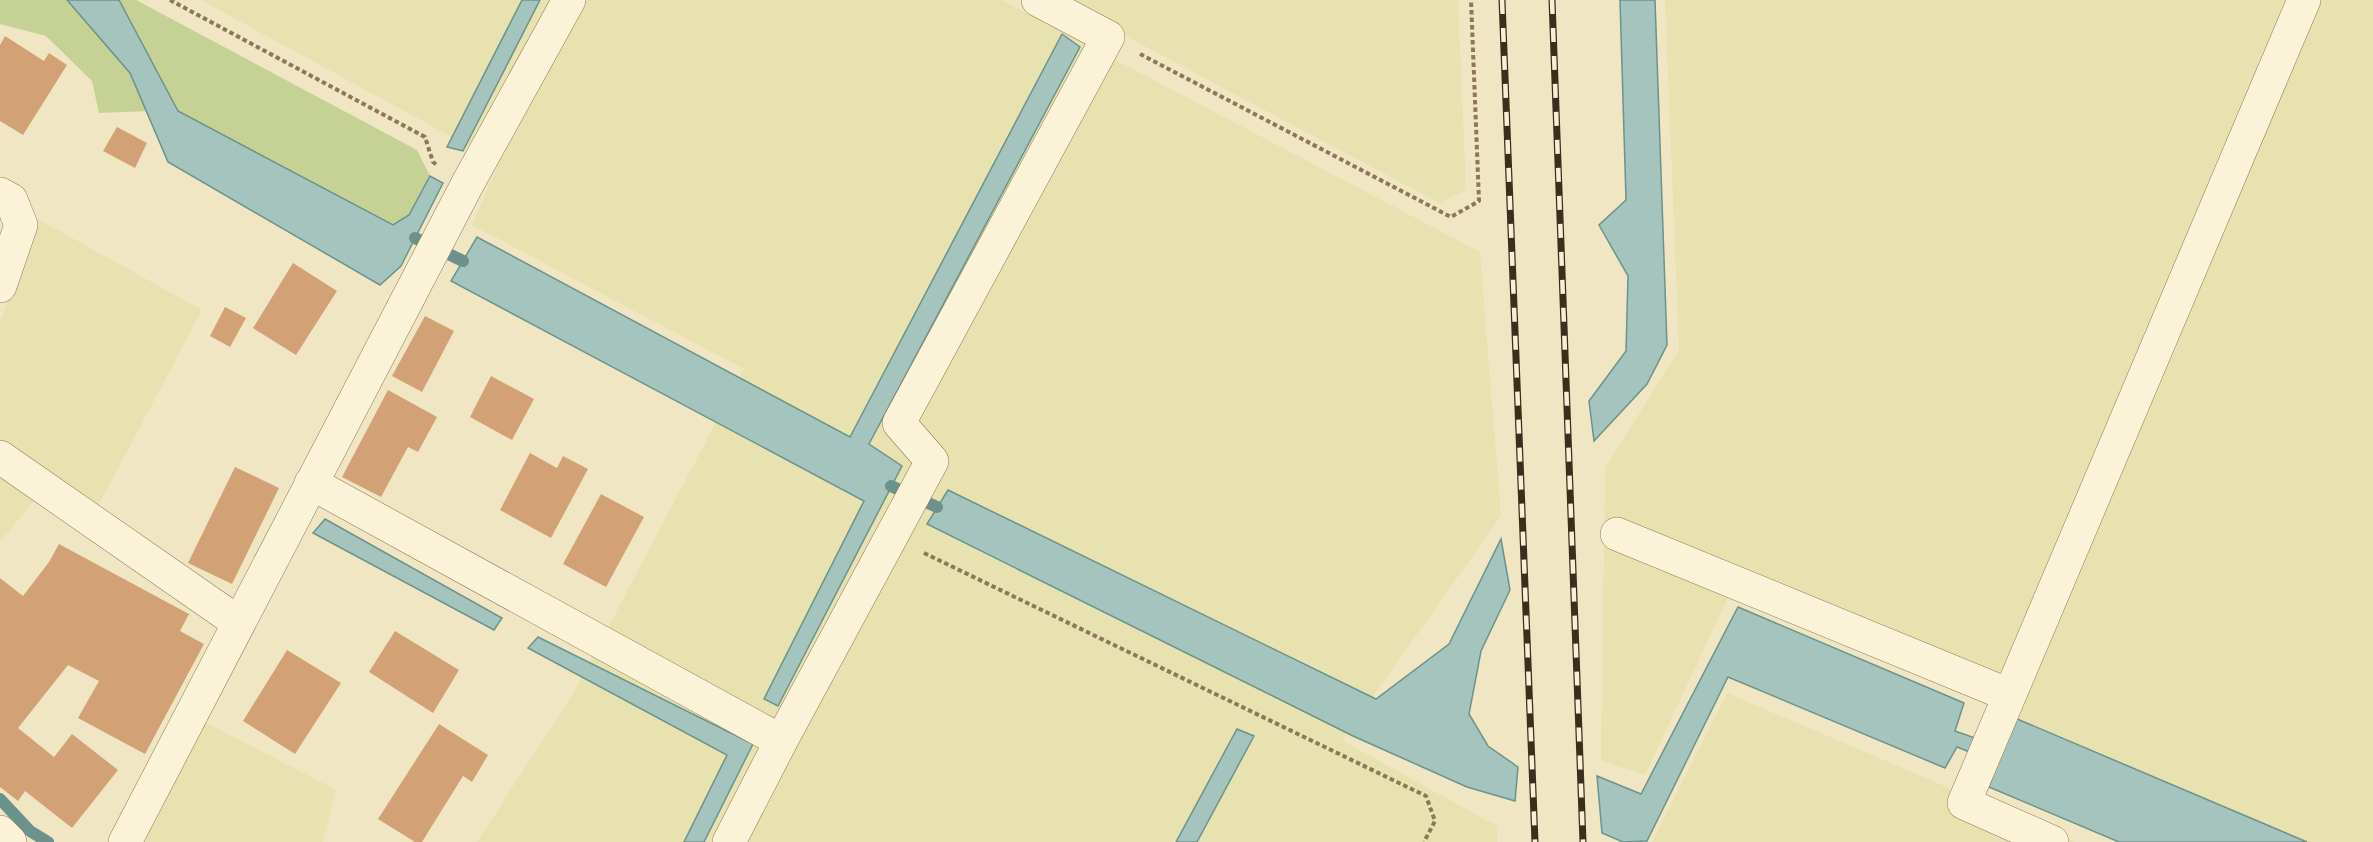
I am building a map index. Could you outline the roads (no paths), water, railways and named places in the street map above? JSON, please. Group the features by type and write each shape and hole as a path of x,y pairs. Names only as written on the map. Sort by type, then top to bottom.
{"street":[{"path":"125,842 468,183 569,0"},
{"path":"729,842 932,460 899,423 1108,37 1038,0"},
{"path":"2052,842 1964,803 2304,0"},
{"path":"0,194 11,200 21,225 0,286"},
{"path":"0,457 239,623"},
{"path":"311,483 781,741"},
{"path":"1617,534 2009,696"},
{"path":"0,832 10,842"}],"water":[{"path":"67,0 119,0 178,111 393,225 409,215 430,176 443,183 401,266 380,285 168,162 130,73"},
{"path":"522,0 540,0 463,151 447,147"},
{"path":"1620,0 1655,0 1667,345 1647,384 1594,441 1589,401 1626,351 1628,276 1599,225 1626,200"},
{"path":"1062,34 1080,47 869,444 902,466 778,706 764,699 864,501 451,281 477,237 850,437"},
{"path":"948,490 1376,699 1449,644 1501,539 1510,590 1481,651 1469,714 1488,746 1518,767 1515,801 1467,787 1353,736 927,524"},
{"path":"325,519 502,618 494,630 313,533"},
{"path":"1738,607 1964,703 1955,731 2003,748 2015,718 2307,842 2119,842 1989,787 1997,763 1957,747 1945,768 1728,677 1647,841 1623,842 1602,833 1597,776 1641,794"},
{"path":"538,637 753,744 704,842 684,842 727,755 528,648"},
{"path":"1237,729 1254,736 1197,842 1176,842"}],"waterway":[{"path":"415,238 463,261"},
{"path":"891,486 937,507"},
{"path":"0,799 30,831 48,842"}],"railway":[{"path":"1502,0 1535,842"},
{"path":"1552,0 1583,842"}]}
